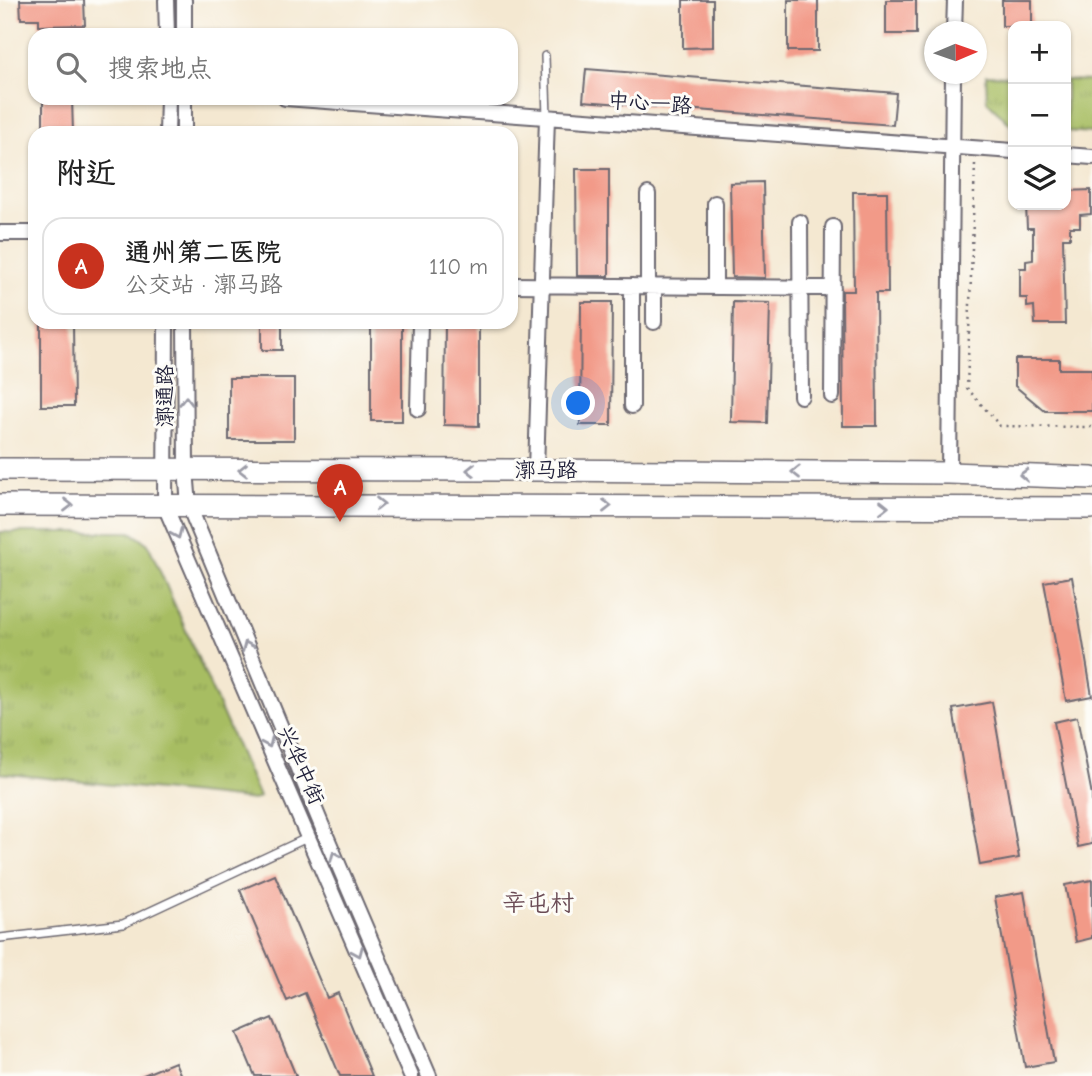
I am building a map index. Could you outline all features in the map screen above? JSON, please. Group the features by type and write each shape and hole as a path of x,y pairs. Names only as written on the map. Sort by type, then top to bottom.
{"main road":[{"name":"漷马路","path":"0,469 949,473 1092,478"},
{"name":"漷马路","path":"0,505 1092,508"}],"street":[{"path":"166,0 167,28"},
{"path":"184,0 184,28"},
{"path":"954,21 955,0"},
{"path":"949,473 953,84"},
{"path":"167,126 168,105"},
{"path":"184,105 184,126"},
{"name":"中心一路","path":"382,105 1008,151"},
{"path":"536,470 547,117"},
{"path":"1071,155 1092,157"},
{"path":"648,194 654,322"},
{"path":"715,203 715,287"},
{"path":"800,222 801,396"},
{"path":"832,396 833,227"},
{"path":"0,233 28,233"},
{"path":"518,285 833,288"},
{"path":"632,286 632,406"},
{"name":"漷通路","path":"164,468 166,329"},
{"name":"漷通路","path":"185,329 186,470"},
{"path":"418,409 420,329"},
{"name":"兴华中街","path":"164,468 165,506 411,1076"},
{"name":"兴华中街","path":"186,470 189,506 429,1076"}],"lane":[{"path":"545,56 547,117"},
{"path":"0,937 123,924 309,837"}],"path":[{"path":"987,165 974,164 967,388 1000,426 1092,427"}],"green space":[{"path":"987,75 1008,76 1008,122 987,101"},
{"path":"1071,80 1092,81 1092,133 1071,131"},
{"path":"0,532 131,532 148,544 259,797 254,800 0,773"}],"building":[{"path":"20,0 84,0 85,25 39,26 39,19 21,19"},
{"path":"683,0 713,0 713,47 683,48"},
{"path":"788,0 818,0 818,51 788,51"},
{"path":"886,0 916,0 916,34 886,34"},
{"path":"1002,0 1032,0 1032,21 1008,21 1008,26 1002,26"},
{"path":"586,69 896,93 893,125 583,101"},
{"path":"43,105 72,105 73,126 43,126"},
{"path":"576,169 609,169 609,276 577,276"},
{"path":"763,182 765,278 732,277 730,183"},
{"path":"1091,190 1091,214 1080,215 1080,227 1070,227 1070,238 1063,238 1065,324 1035,324 1034,306 1027,307 1027,298 1020,298 1020,268 1026,268 1026,261 1033,260 1033,228 1027,228 1026,210 1071,210 1071,191"},
{"path":"853,192 887,192 888,293 876,293 877,426 843,426 842,291 854,291"},
{"path":"581,302 612,302 611,425 580,425"},
{"path":"733,302 770,303 767,423 731,422"},
{"path":"41,329 73,329 74,406 41,406"},
{"path":"262,329 282,329 282,350 262,350"},
{"path":"371,329 402,329 402,421 371,421"},
{"path":"445,329 479,329 479,426 444,425"},
{"path":"1015,359 1059,359 1059,369 1092,369 1092,411 1045,411 1015,386"},
{"path":"229,378 294,378 294,440 229,440"},
{"path":"1072,577 1092,696 1066,701 1044,582"},
{"path":"992,702 1019,858 980,865 953,709"},
{"path":"1077,717 1092,795 1092,844 1078,847 1054,722"},
{"path":"275,875 327,998 338,993 372,1076 340,1076 305,993 287,1001 240,890"},
{"path":"1092,880 1092,938 1076,942 1065,885"},
{"path":"1024,892 1054,1062 1025,1067 995,897"},
{"path":"272,1018 296,1076 255,1076 237,1033"},
{"path":"175,1062 181,1076 141,1076"}],"place":[{"name":"通州第二医院","path":"340,522"}],"district":[{"name":"辛屯村","path":"538,903"}]}
